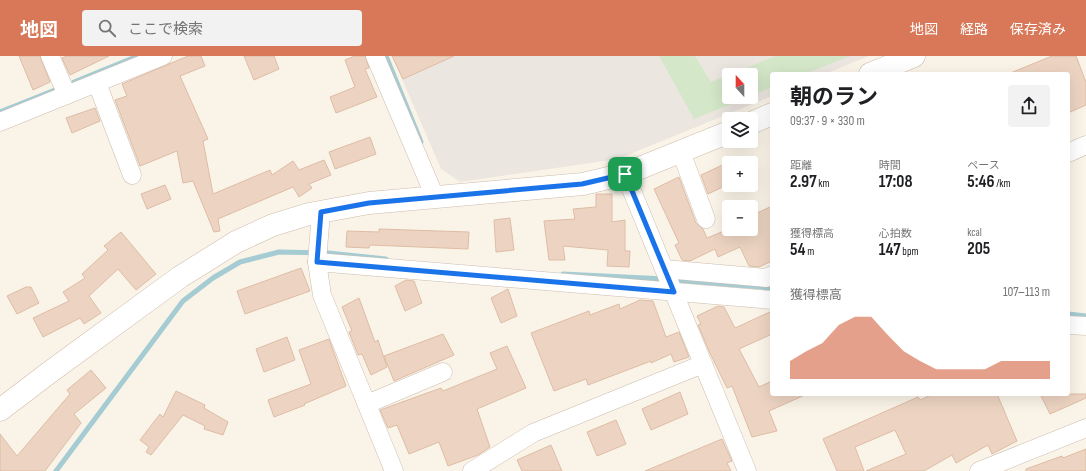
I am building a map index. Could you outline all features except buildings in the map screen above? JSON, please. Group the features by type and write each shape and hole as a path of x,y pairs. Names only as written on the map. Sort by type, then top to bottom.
{"street":[{"path":"50,56 67,95"},
{"path":"0,122 163,56"},
{"path":"375,56 435,197"},
{"path":"875,72 914,56"},
{"path":"97,83 132,175"},
{"path":"758,120 770,115"},
{"path":"0,410 50,372 210,258 236,242 273,226 321,212 369,203 582,184 625,174 722,135"},
{"path":"1070,152 1086,145"},
{"path":"681,152 706,219"},
{"path":"625,174 747,471"},
{"path":"321,212 317,257 322,295 394,471"},
{"path":"317,257 669,281 770,277"},
{"path":"669,281 770,300"},
{"path":"1070,325 1086,326"},
{"path":"472,471 533,433 703,364"},
{"path":"367,404 443,372"},
{"path":"979,471 1086,428"}],"shaded area":[{"path":"392,56 869,56 830,72 770,72 770,97 758,102 758,68 722,68 722,104 752,104 733,112 722,112 722,116 618,159 460,182 441,169"}],"green space":[{"path":"659,56 695,56 711,82 722,78 722,104 731,104 694,119"},
{"path":"776,56 850,56 810,72 770,72 770,88 758,93 758,68 746,68"}],"waterway":[{"path":"74,82 138,56"},
{"path":"386,56 421,142"},
{"path":"0,112 55,90"},
{"path":"56,471 183,301 213,278 240,262 279,252 328,253 386,259"},
{"path":"563,274 665,279"},
{"path":"673,280 770,288"},
{"path":"1070,314 1086,316"}],"route":[{"path":"625,174 674,292 317,262 321,212 369,203 582,184 625,174"}]}
